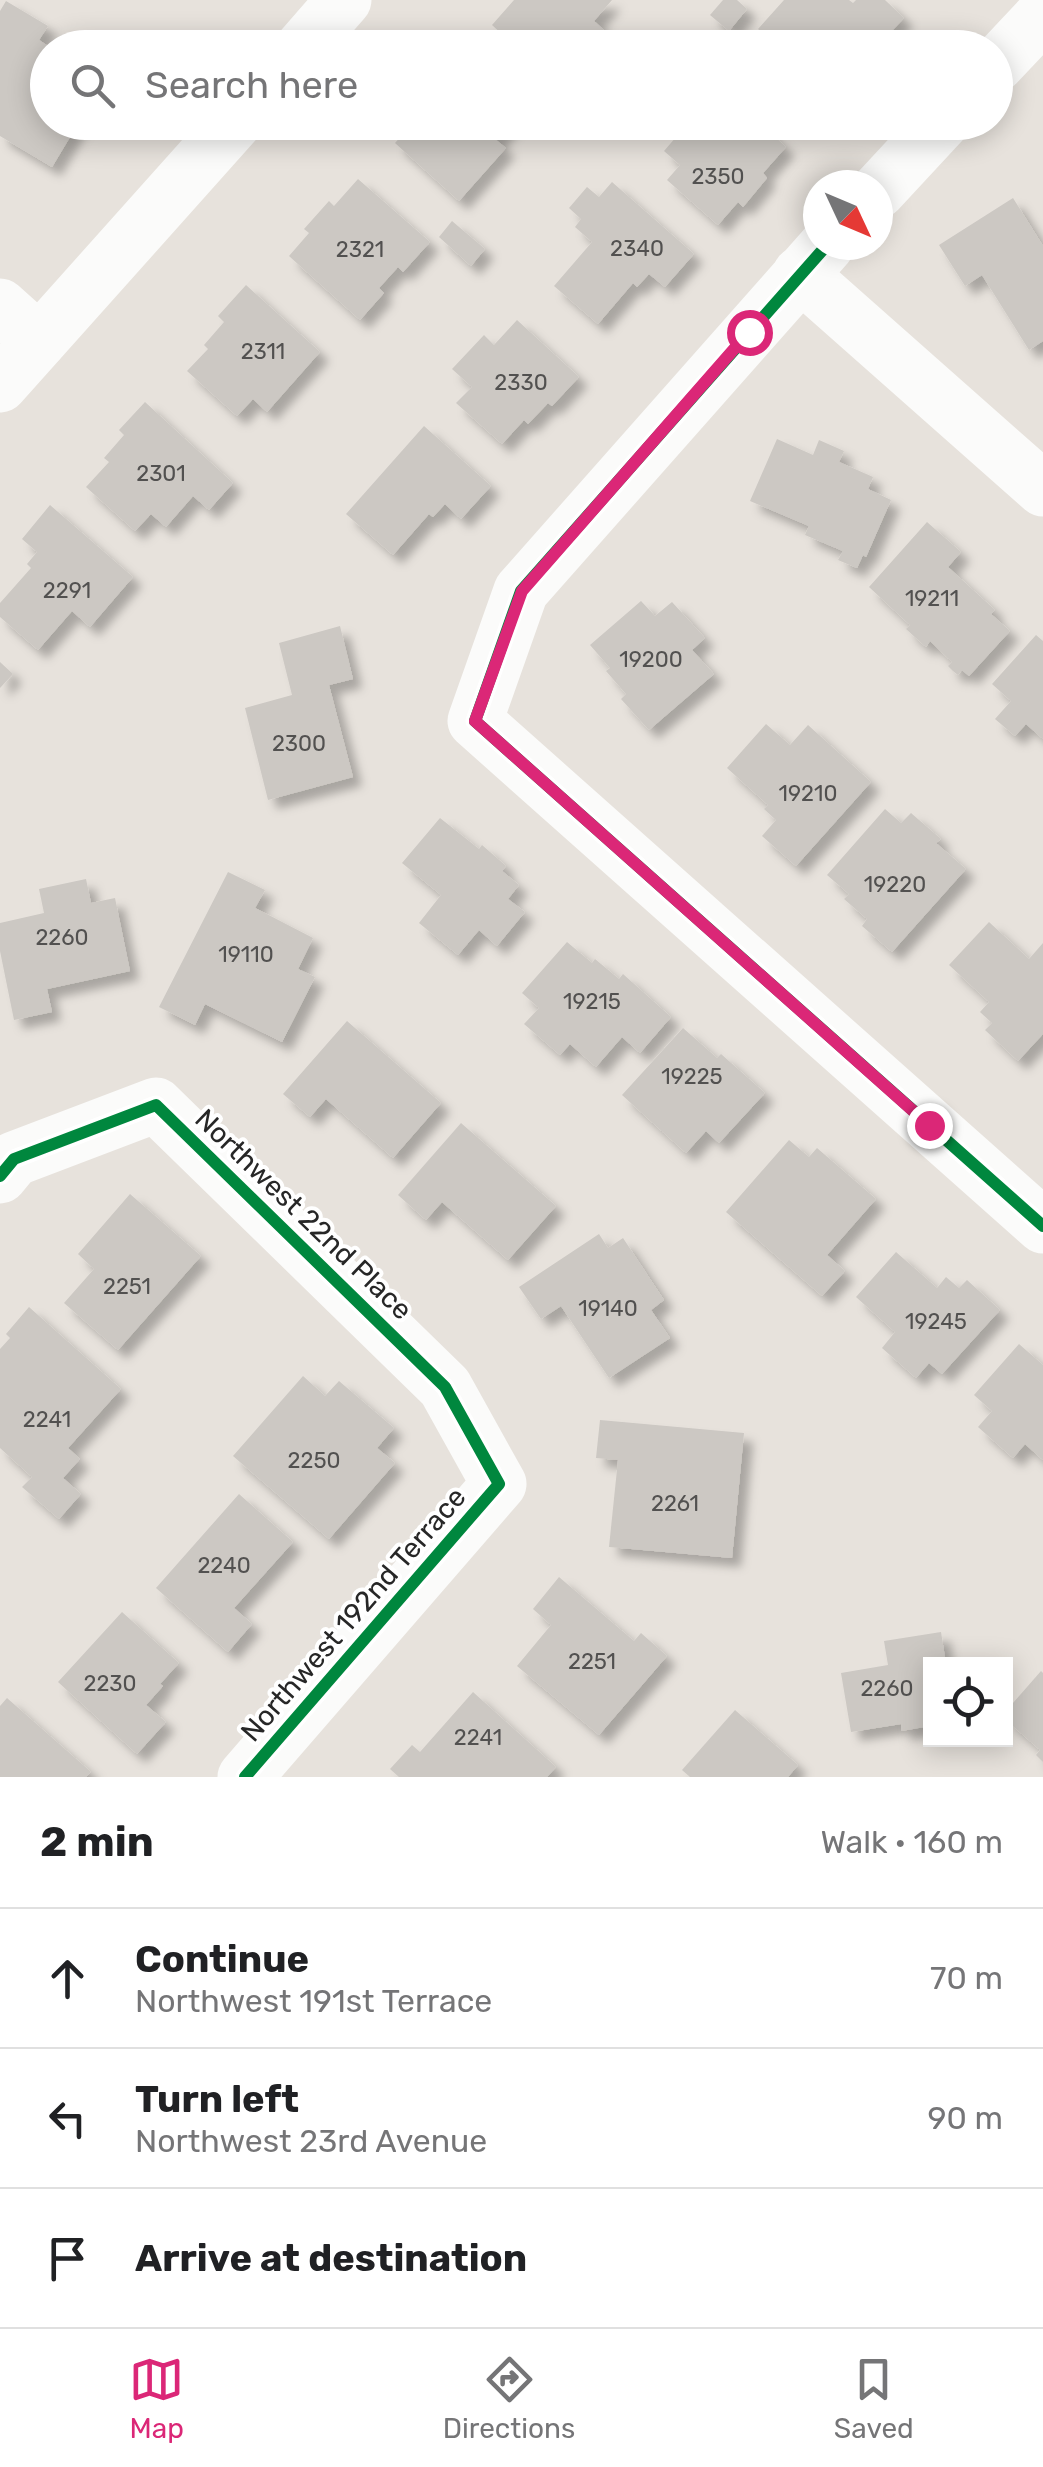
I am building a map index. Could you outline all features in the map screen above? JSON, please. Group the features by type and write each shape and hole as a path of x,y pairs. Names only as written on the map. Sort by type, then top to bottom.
{"street":[{"path":"318,30 344,0"},
{"path":"1013,48 1043,15"},
{"path":"0,385 20,324 215,140"},
{"path":"893,174 925,140"},
{"path":"813,260 522,591 475,721 1043,1226"},
{"path":"815,260 1043,489"},
{"name":"Northwest 22nd Place","path":"7,1167 156,1105 445,1386 499,1484"},
{"name":"Northwest 192nd Terrace","path":"245,1777 499,1484"}],"building":[{"path":"514,0 612,0 594,21 604,30 497,30 492,25"},
{"path":"723,0 737,0 747,9 730,30 710,15"},
{"path":"784,0 885,0 904,18 893,30 758,29"},
{"path":"6,1 48,26 45,30 30,30 30,140 68,140 52,167 0,136 0,11"},
{"path":"496,140 506,148 459,201 395,143"},
{"path":"673,140 778,140 786,147 763,173 767,178 743,207 738,202 718,225 667,180 680,165 664,151"},
{"path":"358,179 430,242 403,272 398,267 379,288 384,293 360,320 289,256 309,233 304,229 329,201 334,206"},
{"path":"612,182 694,254 665,287 649,274 637,287 633,283 598,324 554,286 592,242 575,227 581,219 569,208 587,187 599,197"},
{"path":"1013,198 1043,246 1043,341 1029,350 982,275 965,286 939,245"},
{"path":"452,221 485,249 471,266 439,237"},
{"path":"246,285 320,352 267,412 253,399 237,416 187,371 208,349 204,345 224,322 218,316"},
{"path":"517,320 579,377 552,406 548,403 528,424 524,420 502,444 456,403 472,387 452,369 484,335 494,345"},
{"path":"145,402 233,483 209,510 193,496 166,527 151,514 135,531 86,487 109,462 104,458 124,435 119,430"},
{"path":"424,426 491,486 461,519 445,504 433,517 429,514 393,555 346,514"},
{"path":"777,439 813,455 819,440 844,451 839,462 873,477 868,489 891,500 866,557 863,555 857,568 838,560 843,551 805,535 809,526 750,501"},
{"path":"50,505 133,577 90,627 72,611 38,650 0,617 0,603 31,568 27,564 37,552 22,539"},
{"path":"927,522 961,552 948,567 995,610 991,614 1010,631 969,676 962,670 958,675 953,671 948,666 952,662 930,641 926,647 906,629 910,625 869,587"},
{"path":"641,601 655,616 672,602 705,638 692,650 714,674 649,730 621,699 626,694 590,645"},
{"path":"340,626 353,679 329,685 353,777 268,800 245,708 292,695 279,643"},
{"path":"1036,635 1043,641 1043,739 1026,724 1015,736 995,719 1011,701 992,684"},
{"path":"0,662 13,674 0,688"},
{"path":"766,724 790,745 808,725 871,782 796,866 762,836 776,820 764,809 768,805 727,768"},
{"path":"885,809 901,823 911,813 941,839 936,843 966,869 892,952 862,926 867,919 844,899 849,894 827,875"},
{"path":"440,818 479,849 482,845 506,866 502,871 519,885 508,899 525,912 497,946 479,930 458,955 419,923 441,895 402,863"},
{"path":"228,872 265,890 255,908 313,938 298,969 315,977 282,1042 205,1004 195,1025 159,1007"},
{"path":"86,879 91,903 115,898 130,971 47,989 52,1012 14,1020 0,951 0,923 44,913 39,889"},
{"path":"989,922 1029,959 1043,943 1043,1034 1018,1061 985,1030 992,1023 980,1012 989,1002 949,965"},
{"path":"567,942 619,979 623,974 671,1017 640,1053 622,1037 596,1067 570,1044 560,1055 524,1024 539,1008 522,993"},
{"path":"347,1021 441,1103 393,1158 326,1099 310,1117 283,1094"},
{"path":"683,1028 717,1058 721,1054 765,1093 719,1143 706,1131 686,1153 622,1095"},
{"path":"461,1123 556,1206 508,1260 442,1202 426,1220 398,1195"},
{"path":"789,1140 809,1157 817,1148 876,1199 827,1255 845,1271 822,1296 726,1212"},
{"path":"130,1194 201,1256 118,1350 64,1303 94,1269 78,1254"},
{"path":"599,1234 608,1248 623,1238 664,1300 651,1310 670,1338 609,1378 561,1306 541,1319 519,1287"},
{"path":"896,1252 937,1288 946,1277 959,1288 967,1280 1000,1310 942,1374 929,1363 916,1378 882,1348 895,1332 856,1297"},
{"path":"29,1307 121,1389 68,1448 80,1459 63,1478 81,1494 59,1519 22,1487 32,1477 0,1448 0,1349 10,1338 6,1334"},
{"path":"1019,1344 1043,1365 1043,1460 1025,1444 1013,1458 978,1427 992,1411 974,1395"},
{"path":"303,1376 325,1396 339,1381 394,1428 377,1448 395,1463 329,1539 233,1456"},
{"path":"600,1420 744,1433 732,1558 609,1547 618,1460 596,1458"},
{"path":"239,1494 293,1542 234,1608 252,1624 228,1652 156,1588"},
{"path":"559,1577 634,1641 641,1633 667,1656 599,1735 517,1666 551,1625 533,1609"},
{"path":"122,1612 179,1663 146,1705 166,1722 137,1754 58,1682"},
{"path":"941,1632 945,1657 923,1657 923,1727 901,1731 901,1724 851,1732 841,1673 888,1665 884,1641"},
{"path":"1041,1671 1043,1762 1036,1755 1040,1750 1013,1726 1013,1703"},
{"path":"473,1692 556,1767 547,1777 399,1777 390,1769 412,1745 420,1752"},
{"path":"7,1698 91,1772 86,1777 0,1777 0,1706"},
{"path":"735,1710 798,1765 788,1777 690,1777 682,1770"}],"cycle path":[{"path":"814,260 521,591 475,721 1043,1226"},
{"path":"0,1176 14,1159 156,1105 445,1387 499,1484 245,1777"}],"route":[{"path":"749,332 522,591 475,721 929,1125"}]}
